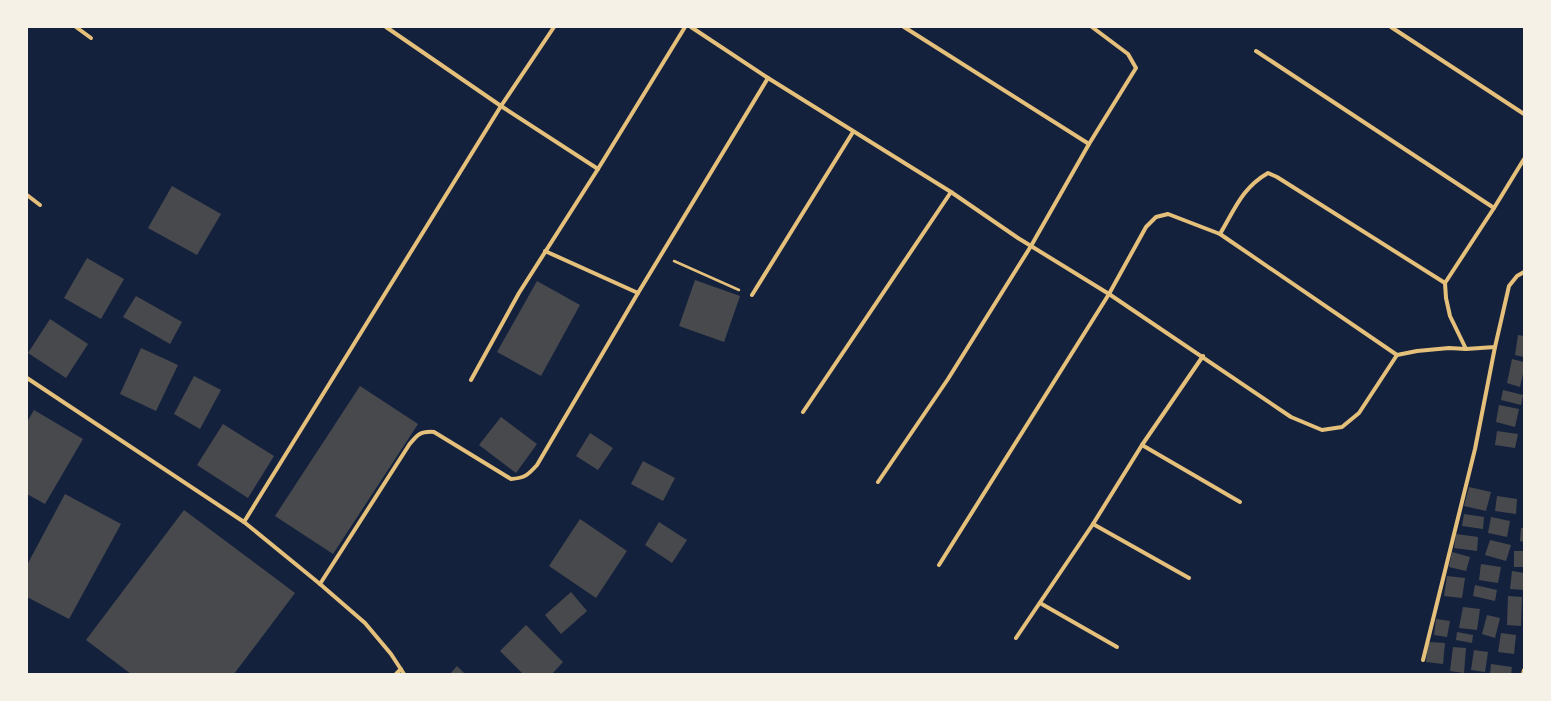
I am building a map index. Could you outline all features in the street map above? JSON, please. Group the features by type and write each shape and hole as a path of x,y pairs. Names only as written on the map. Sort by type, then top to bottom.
{"street":[{"path":"76,27 91,38"},
{"path":"386,27 501,106 598,169"},
{"path":"244,522 501,106 554,27"},
{"path":"471,380 519,293 598,169 685,27"},
{"path":"691,27 853,132 951,192 1031,246 1109,294 1291,416 1322,430 1342,427 1359,413 1397,355 1417,351 1449,348 1466,349 1495,347"},
{"path":"904,27 1089,144"},
{"path":"878,482 948,380 1031,246 1089,144 1136,68 1128,54 1092,27"},
{"path":"1391,27 1524,114"},
{"path":"1256,51 1494,208"},
{"path":"320,584 409,445 416,437 424,432 434,432 511,479 524,478 533,470 768,78"},
{"path":"752,295 853,132"},
{"path":"1466,349 1450,316 1445,284 1524,158"},
{"path":"1220,234 1246,190 1268,173 1277,177 1445,284"},
{"path":"803,412 951,192"},
{"path":"27,195 40,205"},
{"path":"940,565 1109,294 1146,228 1156,217 1168,214 1220,234 1397,355"},
{"path":"545,251 638,293"},
{"path":"1423,660 1474,449 1509,286 1517,276 1524,272"},
{"path":"1016,638 1203,356"},
{"path":"27,378 244,522 320,584 364,623 391,654 404,674"},
{"path":"1142,446 1240,502"},
{"path":"1093,524 1189,578"},
{"path":"1040,603 1117,647"},
{"path":"396,674 401,669"},
{"path":"1523,674 1524,670"}],"path":[{"path":"661,255 752,295"}],"building":[{"path":"172,186 221,214 197,255 148,228"},
{"path":"87,258 124,279 101,319 64,298"},
{"path":"695,280 740,296 724,342 679,326"},
{"path":"537,281 580,305 541,376 497,352"},
{"path":"136,296 182,322 170,344 123,317"},
{"path":"50,319 88,344 66,378 28,353"},
{"path":"1518,335 1524,336 1524,357 1515,355"},
{"path":"141,348 178,365 156,411 120,394"},
{"path":"1512,359 1524,362 1520,387 1507,383"},
{"path":"194,376 221,390 200,429 174,414"},
{"path":"360,386 418,424 333,554 275,516"},
{"path":"1503,390 1523,395 1521,405 1501,400"},
{"path":"1499,405 1519,409 1515,427 1496,422"},
{"path":"34,410 83,439 45,504 27,494 27,422"},
{"path":"501,417 537,444 516,473 479,445"},
{"path":"223,424 274,456 248,498 197,465"},
{"path":"1497,431 1518,434 1515,448 1495,445"},
{"path":"590,433 613,448 598,470 576,456"},
{"path":"643,461 675,478 663,501 631,484"},
{"path":"1469,487 1491,492 1486,511 1464,506"},
{"path":"65,494 121,524 69,619 27,597 27,565"},
{"path":"1497,496 1517,499 1516,514 1495,511"},
{"path":"184,510 295,593 234,674 131,674 86,640"},
{"path":"1464,514 1484,517 1483,529 1462,526"},
{"path":"1491,517 1510,521 1507,537 1488,533"},
{"path":"580,519 627,551 596,598 549,566"},
{"path":"659,522 687,540 672,563 645,545"},
{"path":"1521,528 1524,528 1524,542 1520,541"},
{"path":"1456,534 1478,537 1477,551 1454,548"},
{"path":"1490,540 1511,545 1506,561 1485,555"},
{"path":"1514,551 1524,551 1524,567 1514,567"},
{"path":"1452,552 1470,557 1466,571 1449,567"},
{"path":"1481,564 1501,567 1498,583 1479,580"},
{"path":"1512,571 1524,573 1524,590 1510,589"},
{"path":"1447,576 1465,578 1462,598 1444,596"},
{"path":"1475,585 1497,590 1495,601 1473,596"},
{"path":"571,592 587,611 561,634 545,615"},
{"path":"1508,596 1522,597 1521,626 1507,625"},
{"path":"1463,607 1480,609 1477,630 1459,628"},
{"path":"1487,615 1500,618 1495,638 1482,634"},
{"path":"1436,619 1450,621 1447,637 1434,635"},
{"path":"526,625 563,662 552,674 523,674 500,651"},
{"path":"1457,632 1473,635 1472,643 1456,640"},
{"path":"1501,633 1516,635 1514,654 1498,652"},
{"path":"1428,642 1445,643 1443,664 1426,662"},
{"path":"1453,647 1466,648 1464,673 1450,671"},
{"path":"1474,650 1488,652 1485,672 1471,670"},
{"path":"1491,664 1512,667 1511,674 1490,674"},
{"path":"457,666 465,674 450,674"}]}
